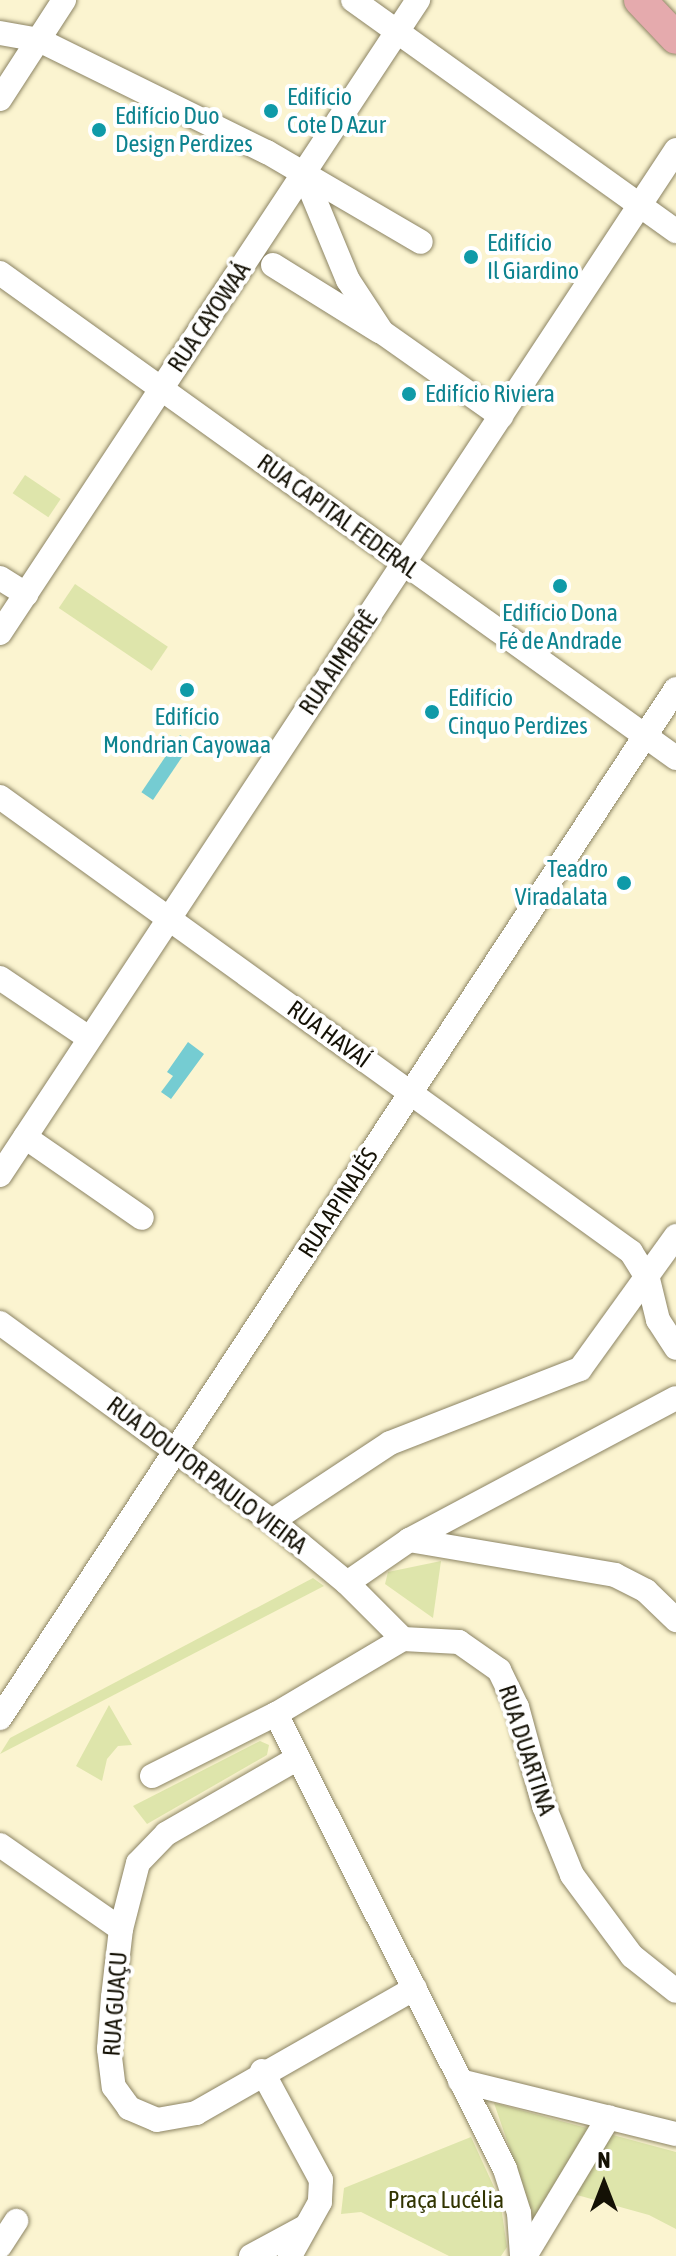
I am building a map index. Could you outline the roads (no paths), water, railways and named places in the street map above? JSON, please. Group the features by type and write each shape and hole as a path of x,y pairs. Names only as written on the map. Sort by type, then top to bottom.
{"main road":[{"path":"640,0 676,38"}],"street":[{"path":"0,99 64,0"},
{"path":"353,0 676,231"},
{"name":"RUA CAYOWAÁ","path":"0,633 418,0"},
{"path":"0,33 39,40 304,174 324,181 421,242"},
{"name":"RUA AIMBERÊ","path":"0,1175 676,150"},
{"path":"304,174 348,280 382,332"},
{"path":"273,265 382,332 501,416"},
{"name":"RUA CAPITAL FEDERAL","path":"0,273 676,758"},
{"path":"0,578 26,594"},
{"name":"RUA APINAJÉS","path":"0,1718 676,689"},
{"name":"RUA HAVAÍ","path":"0,797 631,1252 648,1279"},
{"path":"0,978 89,1038"},
{"path":"25,1137 142,1218"},
{"path":"272,1521 390,1443 580,1369 648,1279 676,1236"},
{"path":"648,1279 658,1320 676,1348"},
{"name":"RUA DOUTOR PAULO VIEIRA","path":"0,1323 272,1521 347,1583 403,1639"},
{"path":"347,1583 409,1540 676,1398"},
{"path":"409,1540 603,1571 646,1591 676,1620"},
{"path":"152,1776 276,1714 403,1639"},
{"name":"RUA DUARTINA","path":"403,1639 459,1642 499,1670 517,1707 544,1806 572,1875 632,1956 676,1991"},
{"path":"276,1714 415,1988 514,2193 523,2256"},
{"name":"RUA GUAÇU","path":"298,1758 148,1848 128,1891 121,1929 109,2049 114,2087 129,2108 157,2120 172,2120 196,2113 262,2071 415,1988"},
{"path":"0,1845 121,1929"},
{"path":"262,2071 321,2180 320,2202 290,2256"},
{"path":"460,2081 676,2134"},
{"path":"523,2256 609,2117"},
{"path":"0,2246 16,2221"},
{"path":"251,2256 308,2225"}],"water":[{"path":"180,735 192,743 153,800 141,792"},
{"path":"188,1042 204,1054 171,1099 161,1092 173,1076 167,1072"}],"place":[{"name":"Edifício Cote D Azur","path":"271,111"},
{"name":"Edifício Duo Design Perdizes","path":"99,130"},
{"name":"Edifício Il Giardino","path":"471,257"},
{"name":"Edifício Riviera","path":"409,394"},
{"name":"Edifício Dona Fé de Andrade","path":"560,586"},
{"name":"Edifício Mondrian Cayowaa","path":"187,690"},
{"name":"Edifício Cinquo Perdizes","path":"432,712"},
{"name":"Teadro Viradalata","path":"624,883"}],"park label":[{"name":"Praça Lucélia","path":"446,2200"}]}
